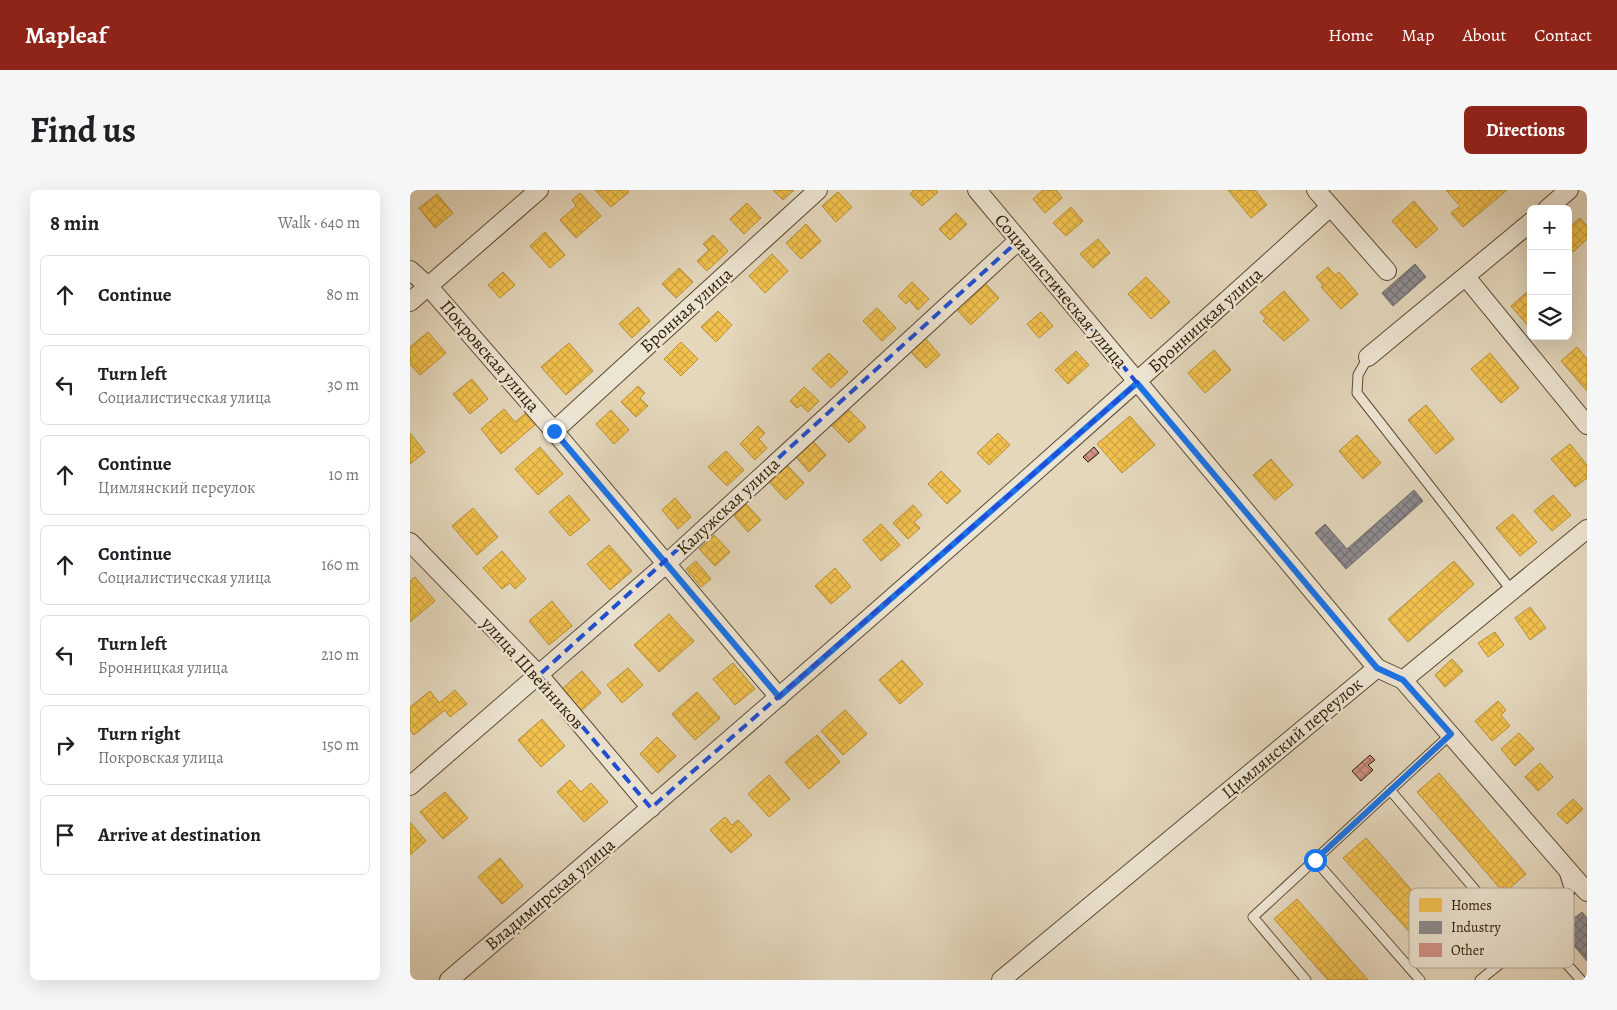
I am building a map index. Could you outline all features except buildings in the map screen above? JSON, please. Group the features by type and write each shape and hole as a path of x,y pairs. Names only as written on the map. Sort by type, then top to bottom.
{"street":[{"path":"410,302 539,190"},
{"name":"Бронная улица","path":"554,431 818,190"},
{"name":"Социалистическая улица","path":"977,190 1377,668"},
{"path":"1316,190 1386,271"},
{"path":"1552,205 1569,190"},
{"name":"Бронницкая улица","path":"651,808 1137,383 1330,207"},
{"path":"1368,357 1527,225"},
{"name":"Калужская улица","path":"410,786 666,564 1018,240"},
{"name":"Покровская улица","path":"410,270 429,287 554,431 779,697"},
{"path":"1466,277 1587,425"},
{"path":"1587,529 1403,680 1587,892"},
{"name":"улица Швейников","path":"410,542 539,675 651,808"},
{"name":"Цимлянский переулок","path":"1001,980 1377,668 1403,680"},
{"name":"Владимирская улица","path":"449,980 651,808"}],"lane":[{"path":"1368,357 1358,375 1357,393 1512,591"},
{"path":"1306,980 1253,918 1451,734"},
{"path":"1390,790 1474,888"},
{"path":"1553,852 1566,876 1569,888"},
{"path":"1315,860 1409,967"},
{"path":"1410,968 1420,980"},
{"path":"1480,980 1496,968"},
{"path":"1570,968 1581,980"}],"highlighted area":[{"path":"1019,240 1137,383 651,808 539,675"}],"route":[{"path":"554,431 779,697 1137,383 1377,668 1403,680 1451,734 1315,860"}]}
